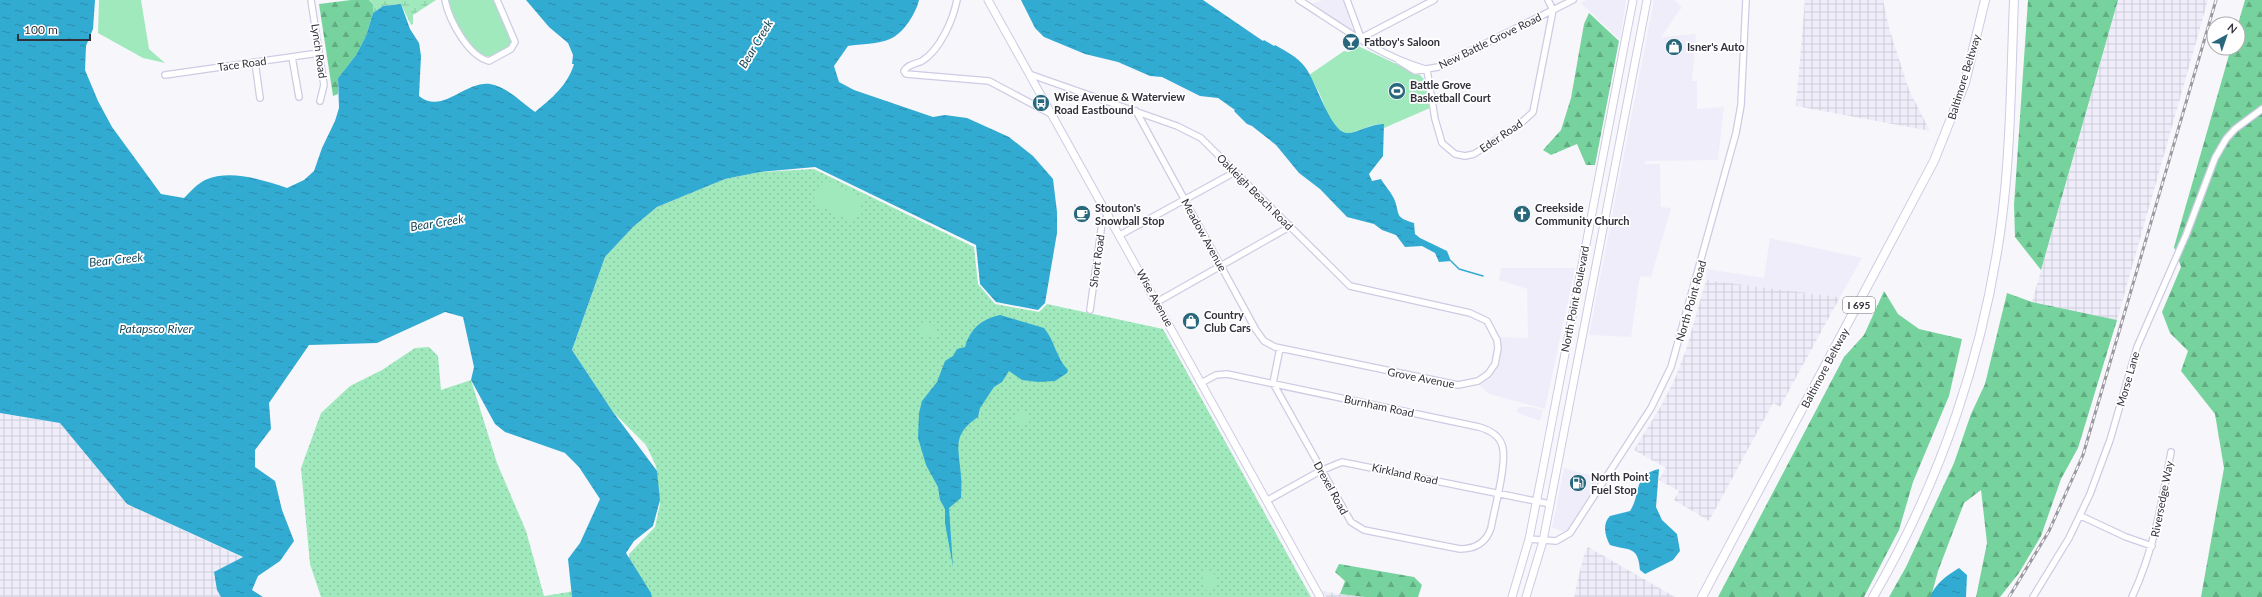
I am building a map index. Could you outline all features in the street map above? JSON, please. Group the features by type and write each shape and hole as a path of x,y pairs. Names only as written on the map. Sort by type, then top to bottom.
{"highway":[{"name":"Baltimore Beltway","path":"1702,597 1884,258 1934,161 1965,83 1985,0"},
{"path":"1874,597 1911,526 1943,452 1969,376 1983,323 1997,250 2005,190 2014,0"}],"main road":[{"name":"Wise Avenue","path":"988,0 1109,215 1201,383 1268,500 1320,597"},
{"name":"North Point Boulevard","path":"1512,597 1529,539 1632,0"},
{"name":"North Point Boulevard","path":"1526,597 1543,541 1647,0"},
{"path":"1614,98 1627,101"}],"street":[{"name":"Lynch Road","path":"311,0 324,86 320,101"},
{"path":"445,0 448,14 467,44 478,56 489,61 511,49 515,42 497,0"},
{"path":"957,0 952,20 936,46 925,59 906,67 904,72 908,76 989,81 1051,114"},
{"name":"New Battle Grove Road","path":"1299,0 1370,45 1399,61 1427,70 1438,67 1573,0"},
{"path":"1347,0 1354,23 1361,38 1434,0"},
{"path":"1548,0 1553,10"},
{"name":"North Point Road","path":"1529,539 1543,541 1559,540 1570,533 1651,408 1671,367 1736,133 1741,105 1746,0"},
{"name":"Eder Road","path":"1427,70 1435,119 1442,143 1455,154 1465,156 1474,154 1519,125 1533,112 1553,10"},
{"name":"Tace Road","path":"165,75 319,53"},
{"path":"292,57 299,96"},
{"path":"255,62 260,98"},
{"name":"Oakleigh Beach Road","path":"1029,74 1136,111 1196,134 1353,288 1473,314"},
{"name":"Morse Lane","path":"2033,597 2057,560 2081,516 2105,456 2140,338 2189,229 2215,158 2222,145 2235,129 2262,109"},
{"name":"Meadow Avenue","path":"1136,111 1261,337 1271,346 1280,348"},
{"path":"1120,236 1235,172"},
{"name":"Short Road","path":"1090,310 1102,223 1109,215"},
{"path":"1157,302 1291,226"},
{"name":"Grove Avenue","path":"1280,348 1434,381 1458,385 1470,384 1478,381 1490,372 1496,361 1498,348 1496,336 1490,324 1473,314"},
{"path":"1273,384 1280,348"},
{"name":"Burnham Road","path":"1201,383 1223,373 1490,431 1500,440 1504,452 1497,494"},
{"name":"Drexel Road","path":"1273,384 1348,519 1359,528 1460,549 1473,548 1486,539 1491,528 1497,494"},
{"name":"Riversedge Way","path":"2132,597 2152,546 2159,521 2171,452"},
{"name":"Kirkland Road","path":"1268,500 1336,463 1348,462 1550,504"},
{"name":"Riversedge Way","path":"2081,516 2126,537 2152,546"}],"shaded area":[{"path":"1323,0 1343,0 1353,30 1311,4"},
{"path":"1586,0 1626,0 1620,40 1581,3"},
{"path":"1654,0 1675,0 1682,7 1661,37 1696,34 1692,81 1697,81 1697,109 1724,107 1718,160 1646,161 1646,154 1645,164 1660,164 1661,207 1671,208 1651,277 1640,276 1631,337 1589,335"},
{"path":"1805,0 1883,0 1889,28 1909,90 1930,131 1796,106"},
{"path":"2118,0 2208,0 2117,320 2032,302"},
{"path":"1770,238 1862,258 1840,297 1706,280 1707,269 1764,278"},
{"path":"1501,268 1575,268 1545,409 1489,394 1480,385 1492,375 1500,359 1501,337 1528,338 1527,289 1499,280"},
{"path":"1706,280 1840,297 1780,407 1773,403 1709,521 1674,500 1679,491 1659,480 1666,468 1634,450 1661,406 1674,381 1686,350"},
{"path":"1519,407 1530,407 1543,410 1540,421 1516,412"},
{"path":"0,413 60,423 127,504 243,558 217,590 221,597 0,597"},
{"path":"1564,468 1601,478 1566,532 1552,528"},
{"path":"1588,547 1675,597 1574,597 1583,558"},
{"path":"1323,591 1340,594 1365,597 1326,597"}],"green space":[{"path":"99,0 141,0 149,49 165,63 143,58 98,33"},
{"path":"351,0 369,0 373,4 373,13 366,36 356,55 338,78 338,94 333,96 319,4"},
{"path":"369,0 436,0 413,15 413,24 411,25 401,4 383,6 373,13 373,4"},
{"path":"447,0 494,0 513,39 510,44 505,50 498,54 489,56 480,54 466,39 454,18"},
{"path":"2028,0 2118,0 2041,270 2015,237 2014,205"},
{"path":"2245,0 2262,0 2262,597 2201,597 2224,468 2215,414 2181,371 2188,351 2170,333 2162,312 2181,267 2174,247 2229,56 2246,56 2246,16 2240,16"},
{"path":"1589,13 1619,41 1595,165 1586,165 1577,144 1551,155 1543,150 1561,130 1571,98 1584,24"},
{"path":"1358,46 1420,75 1425,80 1430,108 1384,128 1384,124 1379,124 1348,133 1337,130 1330,120 1320,94 1309,75 1344,51 1349,52"},
{"path":"814,169 974,247 978,284 995,304 1039,312 1047,304 1163,329 1311,597 321,597 310,564 301,468 321,413 350,386 382,370 415,348 429,347 438,356 441,390 471,380 497,463 526,531 544,596 569,592 630,571 629,554 655,527 660,504 656,466 646,445 613,412 572,350 605,257 633,227 657,207 725,179 760,172"},
{"path":"824,179 865,199 853,223 812,202"},
{"path":"1884,291 1898,314 1919,329 1962,339 1949,396 1913,482 1899,530 1864,597 1718,597 1844,357 1864,335"},
{"path":"2007,293 2032,302 2117,320 2078,448 2061,479 2041,536 2019,573 2000,597 1976,597 1987,543 1981,490 1964,503 1938,571 1931,597 1889,597 1906,567 1954,463 1971,414 1985,384"},
{"path":"924,323 930,323 937,328 937,333 934,338 923,333 920,326"},
{"path":"1018,411 1028,415 1030,422 1023,424 1017,420 1015,414"},
{"path":"1339,564 1414,577 1422,585 1418,597 1365,597 1340,594 1345,581 1335,572"},
{"path":"1207,569 1213,572 1217,580 1217,587 1211,592 1205,590 1202,581 1203,574"}],"water":[{"name":"Patapsco River","path":"0,0 95,0 93,29 86,46 85,70 98,101 112,127 161,194 184,198 202,182 215,177 225,175 246,177 287,188 304,180 314,171 339,108 338,78 356,55 366,36 373,13 383,6 401,4 410,29 419,43 421,56 419,96 428,101 437,102 445,100 471,87 480,84 490,84 502,88 514,95 535,112 553,97 568,79 574,64 572,64 573,55 568,43 549,27 526,0 919,0 909,22 895,36 880,42 848,46 834,66 839,82 854,90 933,117 945,115 967,118 1009,137 1033,156 1053,179 1057,212 1057,233 1045,303 1038,310 996,302 980,284 976,245 815,167 760,172 725,179 657,207 633,227 605,257 572,350 613,412 657,471 660,500 653,526 634,541 626,553 652,597 572,597 568,559 580,543 600,499 579,467 565,453 505,432 495,424 471,380 474,367 463,317 445,312 377,343 309,345 269,403 271,429 255,450 255,467 275,481 282,510 294,541 280,561 258,576 252,590 263,597 221,597 217,590 214,572 243,557 127,504 60,423 0,413"},
{"path":"1021,0 1203,0 1263,41 1264,40 1274,46 1275,45 1299,60 1309,74 1334,124 1340,130 1350,133 1374,125 1384,124 1383,156 1369,174 1372,181 1381,179 1394,198 1399,215 1414,223 1415,234 1447,251 1451,261 1439,262 1435,253 1422,246 1405,247 1396,235 1382,230 1374,224 1347,217 1320,189 1299,173 1276,145 1252,126 1247,124 1234,111 1235,110 1218,98 1200,96 1162,77 1150,76 1118,62 1085,54 1044,37 1035,28"},
{"path":"1000,315 1044,328 1068,370 1067,373 1055,381 1038,382 1022,380 1009,371 1002,382 994,387 980,408 978,417 969,424 960,436 958,450 961,498 949,508 953,567 945,523 945,509 940,500 938,487 926,465 918,438 919,413 922,401 937,382 945,361 953,356 957,349 965,347 970,335 977,326 987,319"},
{"path":"1659,469 1656,507 1662,520 1677,534 1680,551 1673,560 1645,574 1640,570 1639,562 1635,553 1631,550 1610,545 1605,526 1607,519 1610,516 1630,511 1634,504 1641,480 1650,472"},
{"path":"1959,568 1967,575 1966,597 1930,597 1942,580"}],"waterway":[{"path":"1451,261 1459,269 1483,276"}],"railway":[{"path":"2009,597 2049,531 2083,455 2216,0"}],"place":[{"name":"Fatboy's Saloon","path":"1351,42"},
{"name":"Isner's Auto","path":"1674,47"},
{"name":"Battle Grove Basketball Court","path":"1397,91"},
{"name":"Wise Avenue & Waterview Road Eastbound","path":"1041,103"},
{"name":"Stouton's Snowball Stop","path":"1082,214"},
{"name":"Creekside Community Church","path":"1522,214"},
{"name":"Country Club Cars","path":"1191,321"},
{"name":"North Point Fuel Stop","path":"1578,483"}],"water label":[{"name":"Bear Creek","path":"756,44"},
{"name":"Bear Creek","path":"437,223"},
{"name":"Bear Creek","path":"116,260"}]}
